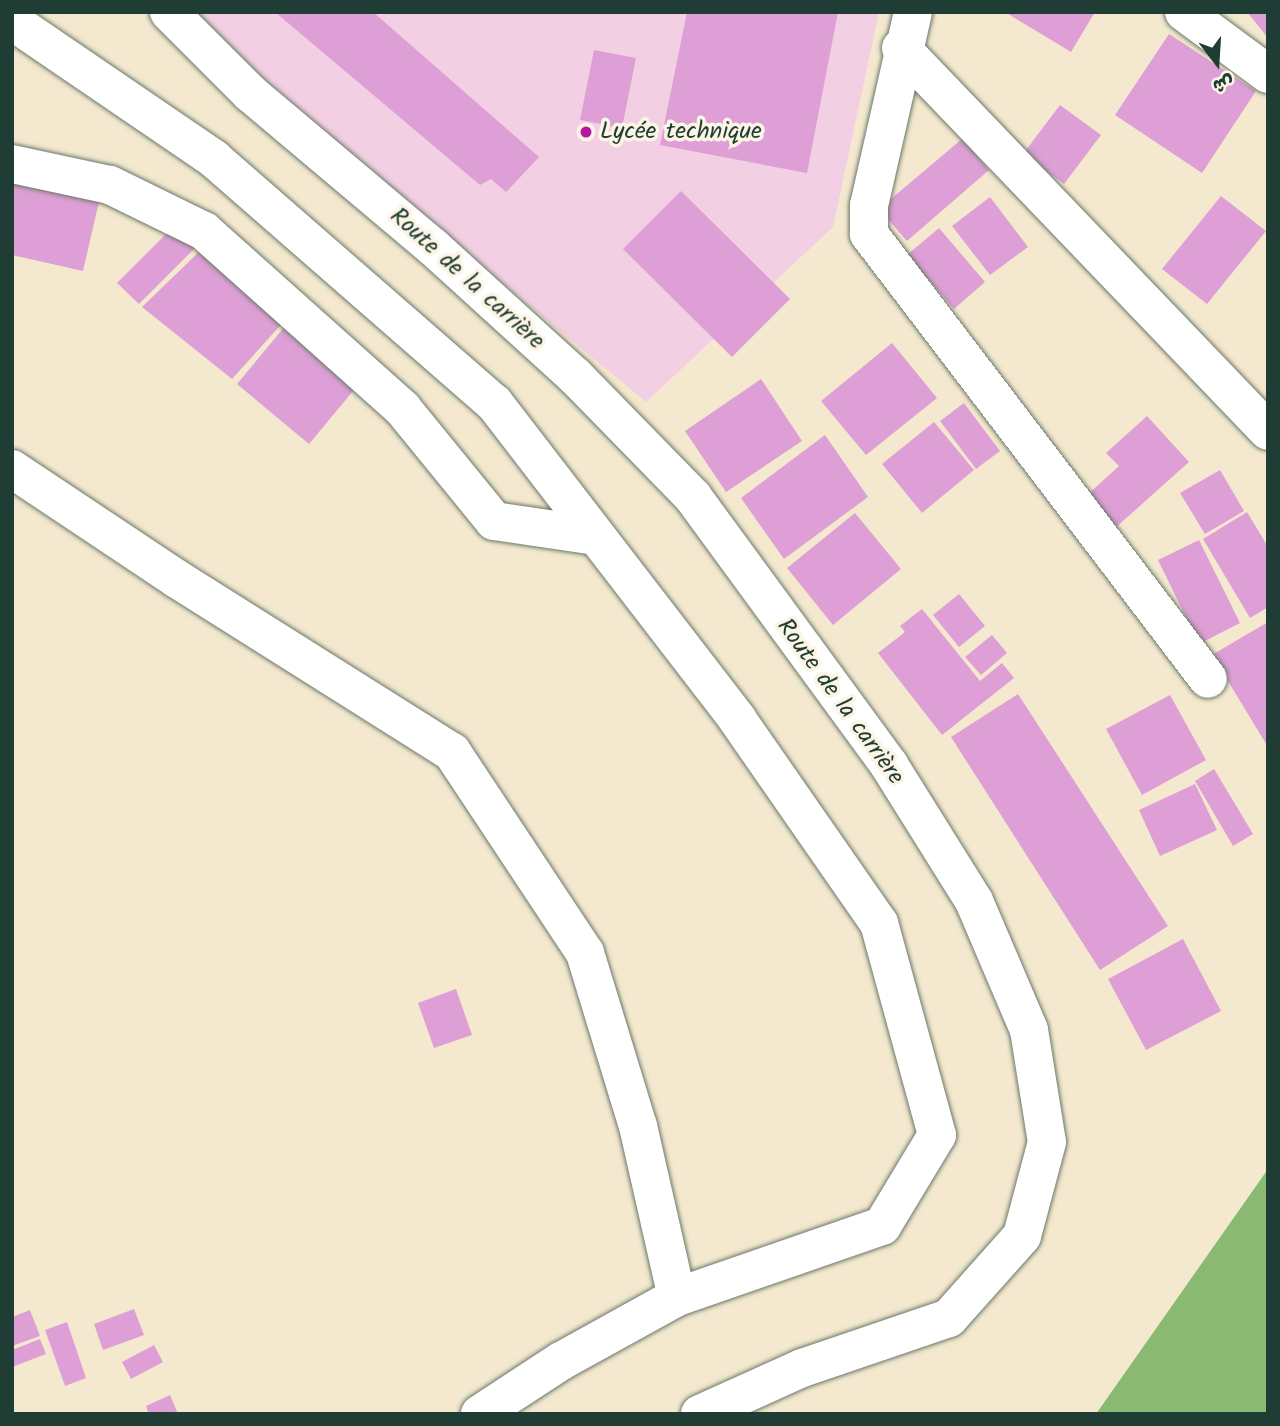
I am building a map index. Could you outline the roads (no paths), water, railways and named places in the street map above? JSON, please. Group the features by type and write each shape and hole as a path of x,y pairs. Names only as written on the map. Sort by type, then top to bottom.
{"street":[{"name":"Route de la carrière","path":"169,12 250,93 433,247 575,376 693,497 889,765 974,901 1029,1030 1047,1142 1022,1236 949,1318 802,1368 700,1414"},
{"path":"913,12 901,48 869,205 869,234 1208,679"},
{"path":"1184,12 1268,74"},
{"path":"12,20 214,159 494,403 737,719 879,923 937,1135 882,1226 677,1297 561,1361 480,1414"},
{"path":"901,48 1268,431"},
{"path":"12,164 110,185 204,231 402,408 494,521 596,536"},
{"path":"12,469 452,752 585,953 638,1126 677,1297"}],"place":[{"name":"Lycée technique","path":"586,132"}]}
